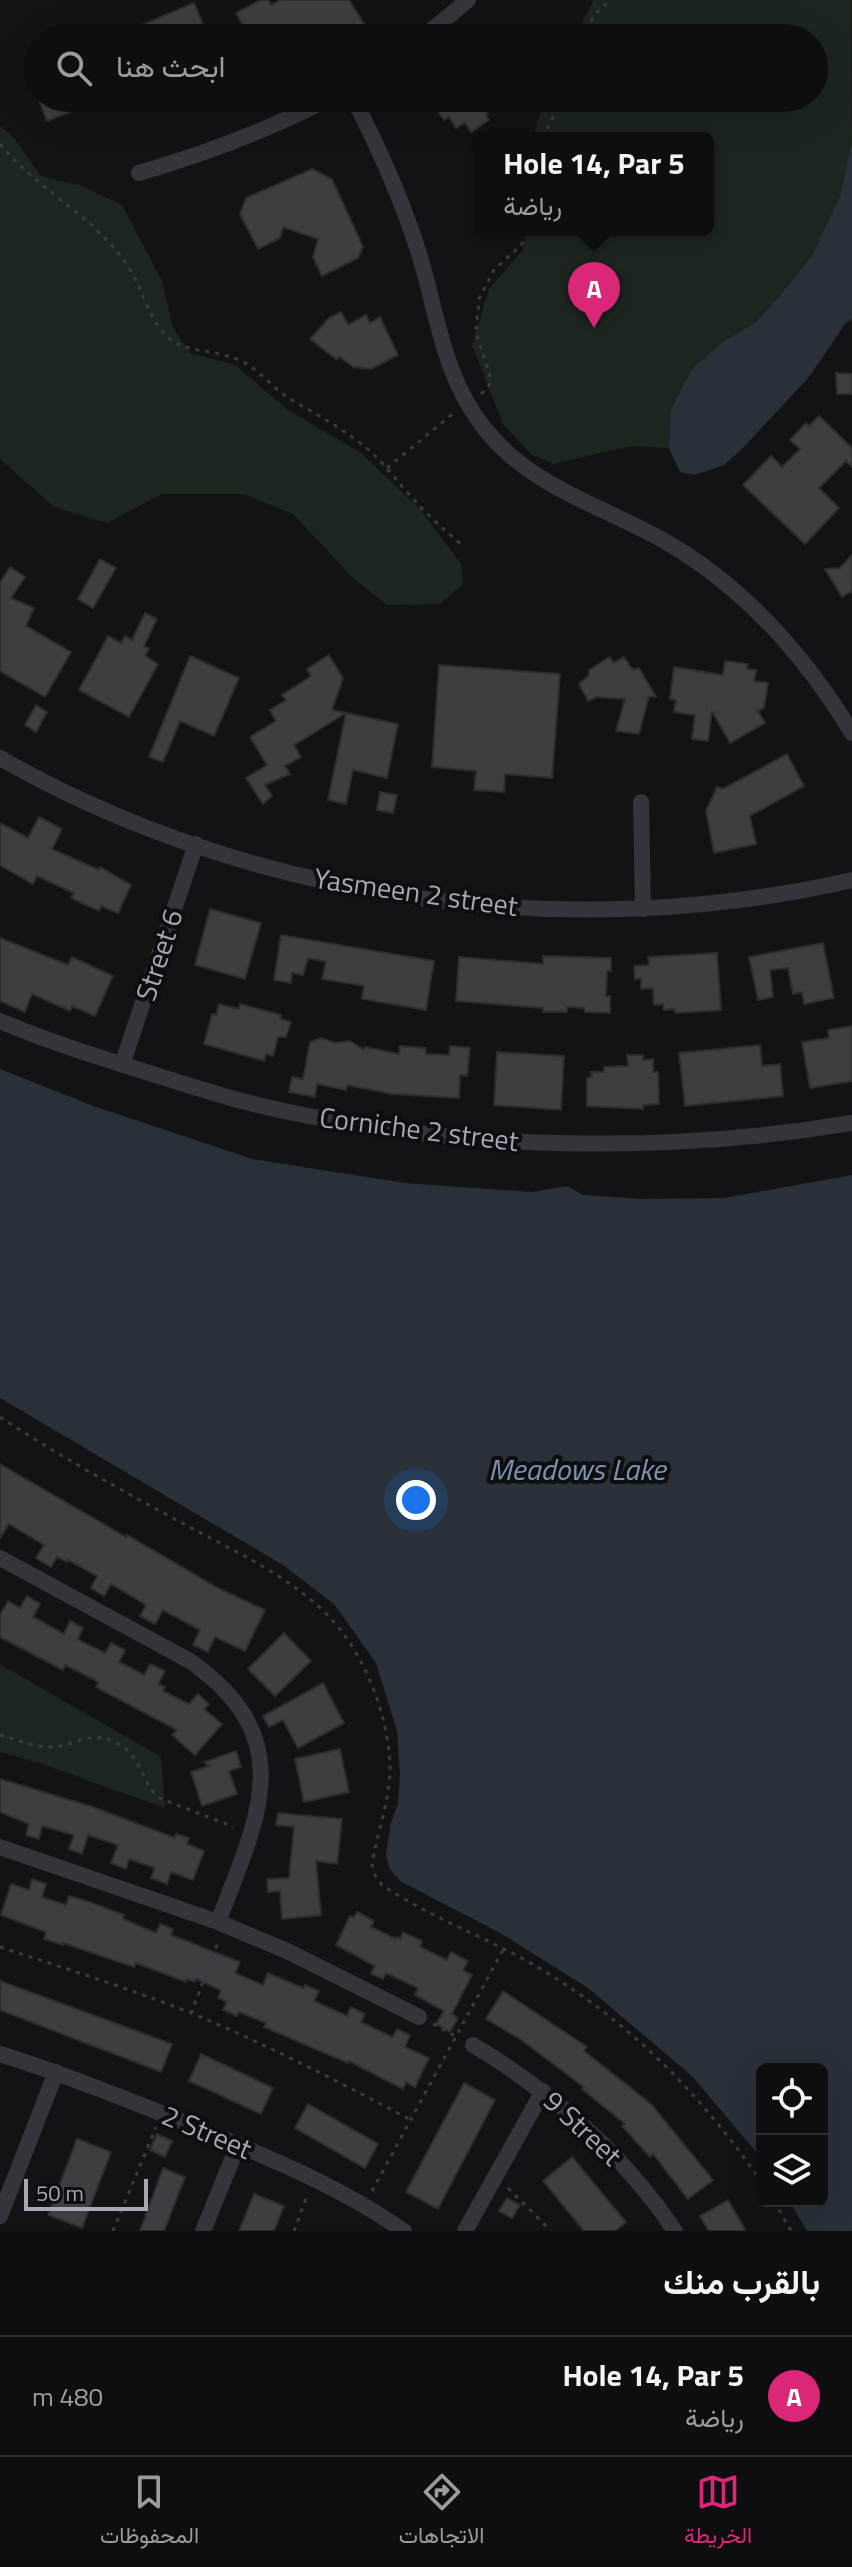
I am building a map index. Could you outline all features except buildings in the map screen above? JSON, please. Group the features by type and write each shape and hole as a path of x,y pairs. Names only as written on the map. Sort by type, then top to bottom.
{"street":[{"path":"439,24 468,0"},
{"path":"139,173 212,151 303,112"},
{"path":"360,112 405,215 420,259 443,349 467,404 505,452 566,493 632,523 671,545 728,586 759,613 797,654 831,698 852,733"},
{"name":"Yasmeen 2 street","path":"0,758 108,811 282,872 461,904 552,910 643,909 732,901 852,880"},
{"path":"641,802 643,909"},
{"name":"Street 6","path":"122,1065 196,844"},
{"name":"Corniche 2 street","path":"0,1021 54,1043 222,1096 401,1132 461,1138 643,1142 762,1135 852,1123"},
{"path":"0,1558 190,1661 213,1677 233,1698 248,1722 257,1750 261,1778 259,1806 252,1834 218,1922"},
{"path":"0,1847 218,1922 327,1970 419,2017"},
{"name":"9 Street","path":"473,2045 543,2091 587,2128 628,2170 675,2231"},
{"name":"2 Street","path":"0,2054 162,2112 314,2178 404,2231"},
{"path":"0,2216 56,2072"},
{"path":"465,2231 543,2091"},
{"path":"203,2231 238,2145"}],"path":[{"path":"587,24 611,0"},
{"path":"546,132 555,112"},
{"path":"0,144 25,172 78,211 114,247 142,290 157,323 171,340 190,348 223,353 250,366 286,396 358,442 387,468 424,511 463,546"},
{"path":"387,468 443,421 486,391 490,381 476,332 479,299 494,270 522,244 524,236"},
{"path":"0,1417 112,1485 273,1574 329,1617 355,1650 367,1675 385,1731 390,1762 389,1792 372,1864 382,1885 504,1948 583,1996 655,2055 688,2087 756,2175"},
{"path":"0,1735 49,1747 87,1737 111,1740 131,1754 159,1798 252,1834"},
{"path":"191,2014 219,1943 218,1922"},
{"path":"0,1947 113,1984 191,2014 269,2048 411,2120"},
{"path":"364,2205 504,1948"},
{"path":"419,2017 473,2045"},
{"path":"113,2231 162,2112"},
{"path":"496,2177 551,2231"},
{"path":"294,2231 314,2178"},
{"path":"777,2207 791,2231"}],"shaded area":[{"path":"594,0 851,0 852,141 840,196 812,255 755,323 724,341 671,410 669,448 631,446 553,464 531,454 503,424 472,345 489,289 523,250 525,236 714,236 714,132 535,132 540,112 828,112 828,24 581,24"},
{"path":"0,126 14,138 41,176 82,186 122,205 162,281 173,328 190,353 235,365 288,410 361,453 421,510 461,564 463,584 440,604 387,605 353,578 293,514 244,494 162,494 107,523 54,507 0,459"},
{"path":"0,1664 161,1757 165,1808 0,1752"}],"water":[{"path":"852,141 852,319 845,324 809,377 742,449 724,465 694,475 680,472 669,448 671,410 692,369 724,341 755,323 812,255 840,196"},
{"name":"Meadows Lake","path":"0,1069 96,1107 252,1159 405,1183 533,1192 567,1186 583,1195 641,1199 724,1198 852,1175 852,2231 807,2231 793,2207 828,2207 828,2063 756,2063 756,2152 692,2076 588,1988 502,1934 400,1881 389,1868 386,1854 391,1822 398,1804 397,1731 376,1663 334,1604 283,1565 0,1398"}],"place":[{"name":"Hole 14, Par 5","path":"594,328"}]}
